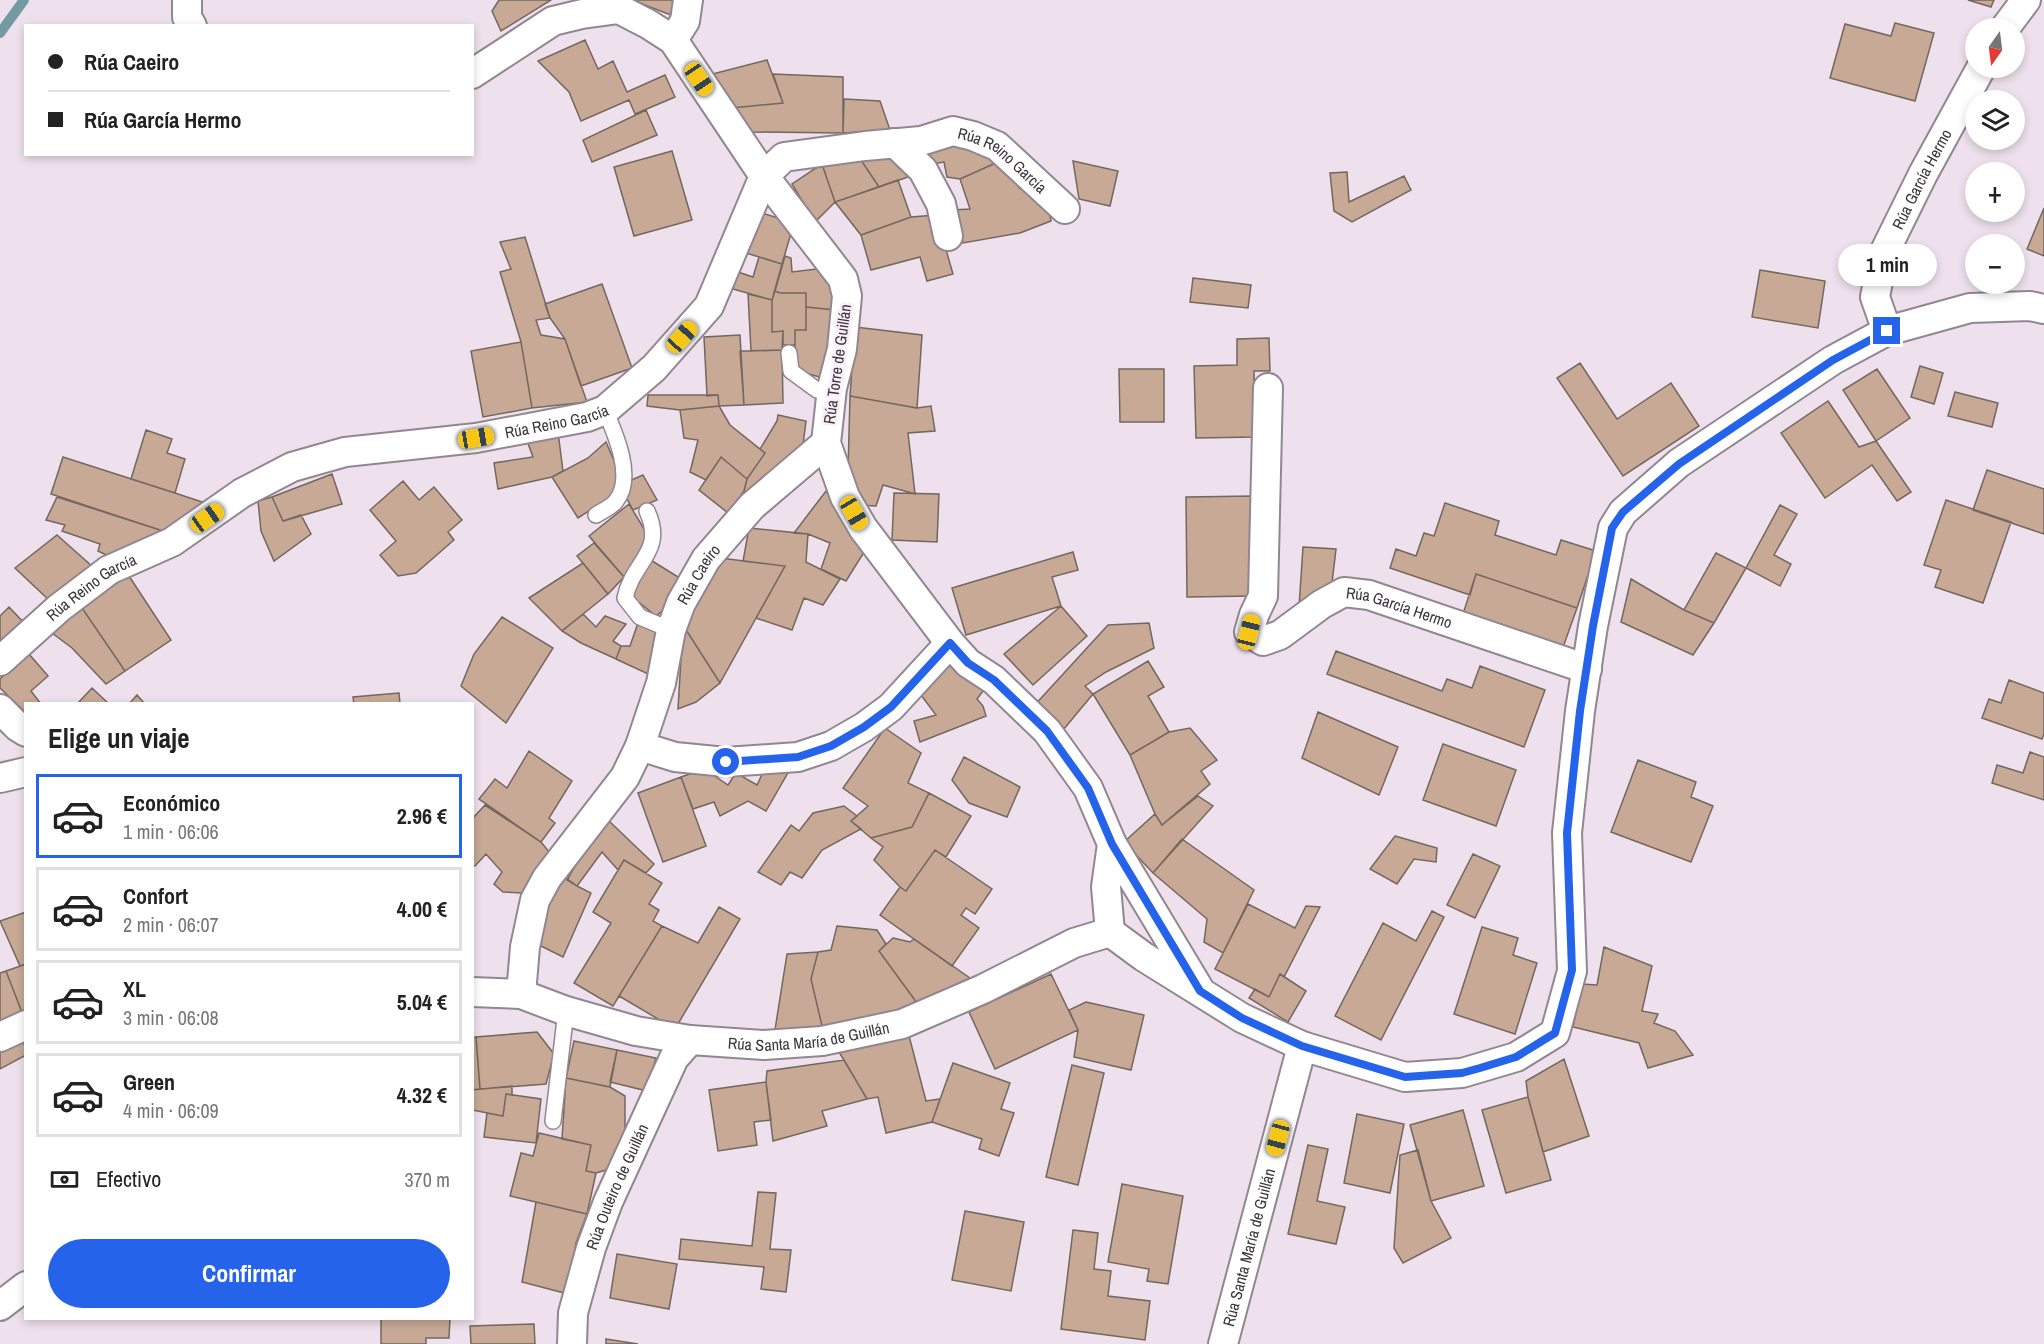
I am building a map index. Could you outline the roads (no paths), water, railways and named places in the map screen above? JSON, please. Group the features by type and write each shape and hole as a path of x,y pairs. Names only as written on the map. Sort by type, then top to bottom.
{"street":[{"path":"187,0 187,16 191,24"},
{"path":"673,40 685,21 688,0"},
{"path":"2012,18 2026,0"},
{"name":"Rúa Torre de Guillán","path":"474,73 553,21 611,4 673,40 764,176 843,279 847,296 842,349 832,391 826,443 845,496 863,528 950,643 968,663 994,680 1047,731 1088,788 1112,844"},
{"name":"Rúa García Hermo","path":"1887,331 1875,297 1883,255 1923,174 1976,78"},
{"name":"Rúa Reino García","path":"0,661 59,608 109,570 172,542 242,493 292,467 345,452 476,438 586,417 605,410 654,368 709,306 764,176 784,157 921,141 953,131 997,146 1065,209"},
{"path":"895,143 923,170 942,204 948,236"},
{"path":"1112,844 1106,887 1110,932 1144,957 1242,1018 1302,1046 1405,1077 1462,1073 1516,1057 1555,1033 1572,970 1567,833 1580,711 1612,528 1623,512 1679,464 1833,360 1887,331 1970,308 2030,306 2044,309"},
{"name":"Rúa García Hermo","path":"1268,388 1263,596 1249,632 1263,641 1280,635 1322,604 1344,592 1369,595 1587,669"},
{"name":"Rúa Caeiro","path":"521,994 525,947 535,900 547,878 625,777 640,746 661,683 671,630 681,603 706,559 752,506 826,443"},
{"path":"640,746 675,757 726,762 798,757 831,746 864,727 891,707 950,643"},
{"path":"0,709 18,728 24,731"},
{"path":"0,778 24,772"},
{"path":"1112,844 1200,991"},
{"name":"Rúa Santa María de Guillán","path":"479,998 521,994 566,1011 636,1031 690,1040 764,1045 822,1041 902,1024 983,989 1074,943 1110,932"},
{"path":"0,1037 24,1026"},
{"name":"Rúa Outeiro de Guillán","path":"573,1344 573,1312 591,1248 608,1202 674,1058 690,1040"},
{"name":"Rúa Santa María de Guillán","path":"1223,1344 1302,1046"}],"lane":[{"path":"789,353 791,372 817,390 832,391"},
{"path":"596,515 616,501 624,481 621,451 605,410"},
{"path":"647,512 654,526 653,542 627,585 625,598 640,617 671,630"},
{"path":"553,1121 566,1011"}],"waterway":[{"path":"0,33 24,0"}]}
